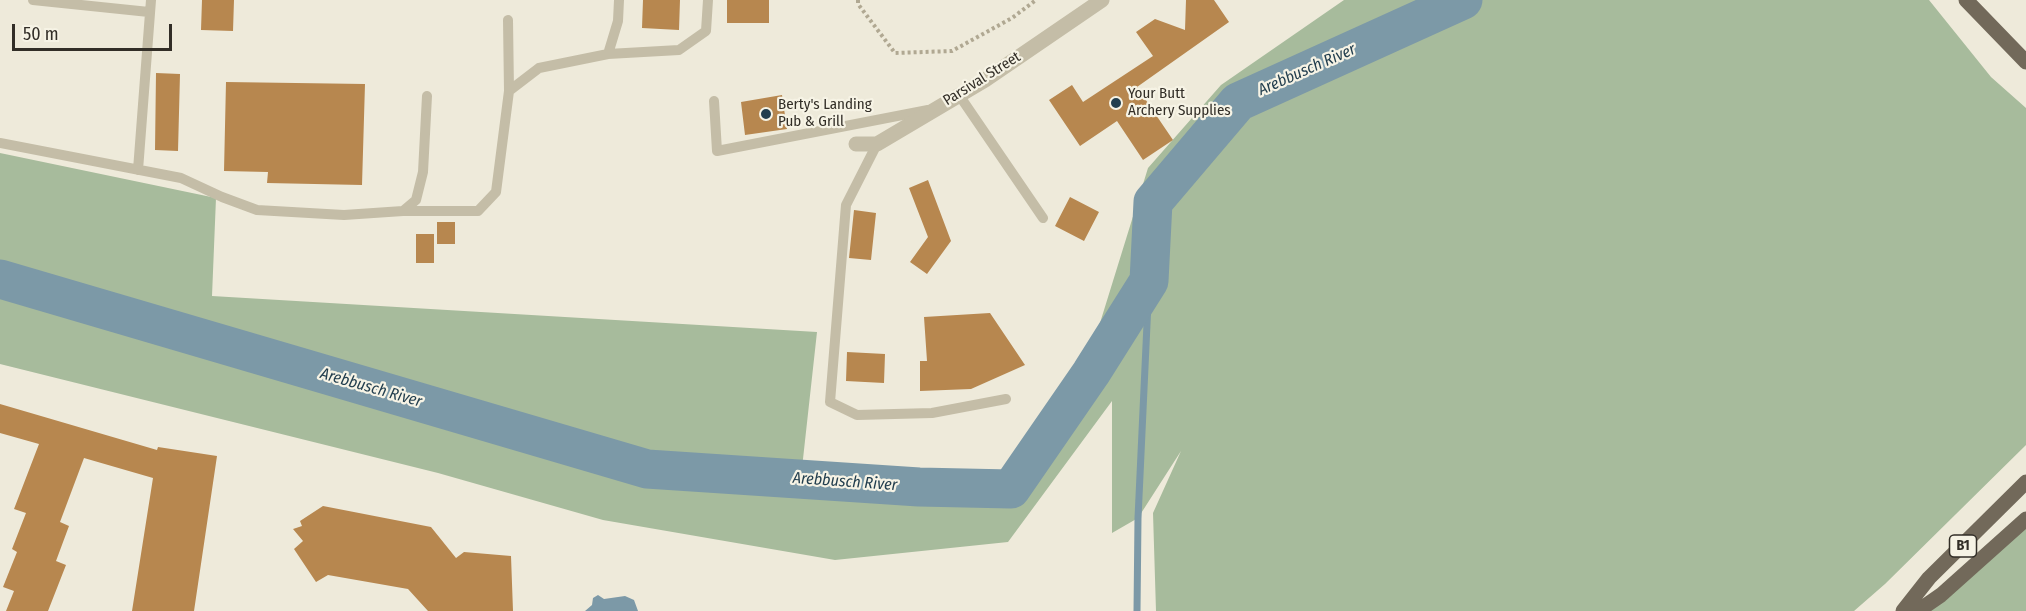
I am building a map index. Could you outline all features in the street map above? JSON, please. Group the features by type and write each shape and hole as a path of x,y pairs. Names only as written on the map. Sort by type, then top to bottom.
{"main road":[{"path":"1966,0 2026,62"},
{"name":"B1","path":"1903,611 1929,578 2026,482"},
{"name":"B1","path":"1918,611 1941,595 2026,519"}],"street":[{"name":"Parsival Street","path":"877,144 934,108 985,80 1102,0"},
{"path":"856,144 877,144"}],"lane":[{"path":"33,0 149,12"},
{"path":"138,170 151,0"},
{"path":"608,54 618,21 619,0"},
{"path":"508,91 538,68 608,54 680,50 706,31 708,0"},
{"path":"0,143 181,178 257,210 344,215 403,211 477,211 496,192 508,91 508,20"},
{"path":"959,95 1042,218"},
{"path":"403,211 416,200 423,172 426,96"},
{"path":"714,102 717,151 934,108"},
{"path":"877,144 846,205 830,402 857,415 932,414 1006,399"}],"path":[{"path":"858,0 858,4 896,53 952,51 1012,18 1036,0"}],"green space":[{"path":"1344,0 1929,0 1991,77 2026,108 2026,445 1885,584 1854,611 1156,611 1153,513 1181,451 1138,518 1112,533 1112,401 1008,542 835,560 603,520 438,473 0,364 0,153 216,198 212,296 817,332 802,468 1003,484 1057,414 1091,352 1148,168 1221,85"},
{"path":"2026,520 2026,611 1930,611"}],"water":[{"path":"598,595 604,599 625,596 634,600 638,611 585,611 592,605 593,598"}],"building":[{"path":"202,0 234,0 233,31 201,30"},
{"path":"643,0 680,0 679,30 642,28"},
{"path":"727,0 769,0 769,23 727,23"},
{"path":"1186,0 1214,0 1229,22 1137,87 1173,140 1143,160 1117,121 1080,146 1049,100 1072,85 1083,102 1153,56 1136,32 1155,19 1185,30"},
{"path":"156,73 180,74 178,151 155,150"},
{"path":"226,82 365,84 362,185 267,183 268,172 224,171"},
{"path":"782,95 787,129 745,135 741,102"},
{"path":"928,180 951,241 927,274 910,262 928,237 909,188"},
{"path":"1070,197 1099,212 1084,241 1055,226"},
{"path":"854,210 876,213 871,260 849,258"},
{"path":"437,222 455,222 455,244 437,244"},
{"path":"416,234 434,234 434,263 416,263"},
{"path":"990,313 1025,365 971,389 920,391 920,361 927,361 924,317"},
{"path":"847,352 885,354 884,383 846,381"},
{"path":"0,404 157,450 158,447 217,456 194,611 132,611 153,478 84,458 60,522 69,526 56,561 66,565 48,611 6,611 14,591 3,587 17,552 12,549 26,513 14,509 39,444 0,433"},
{"path":"323,506 431,527 456,558 464,552 511,556 513,611 428,611 408,589 328,575 316,582 294,549 303,541 293,529 302,526 300,521"}],"waterway":[{"name":"Arebbusch River","path":"0,279 647,469 919,487 1011,489 1091,373 1149,281 1153,202 1238,102 1463,0"},
{"path":"1137,611 1138,518 1149,281"}],"place":[{"name":"Your Butt Archery Supplies","path":"1116,103"},
{"name":"Berty's Landing Pub & Grill","path":"766,114"}]}
